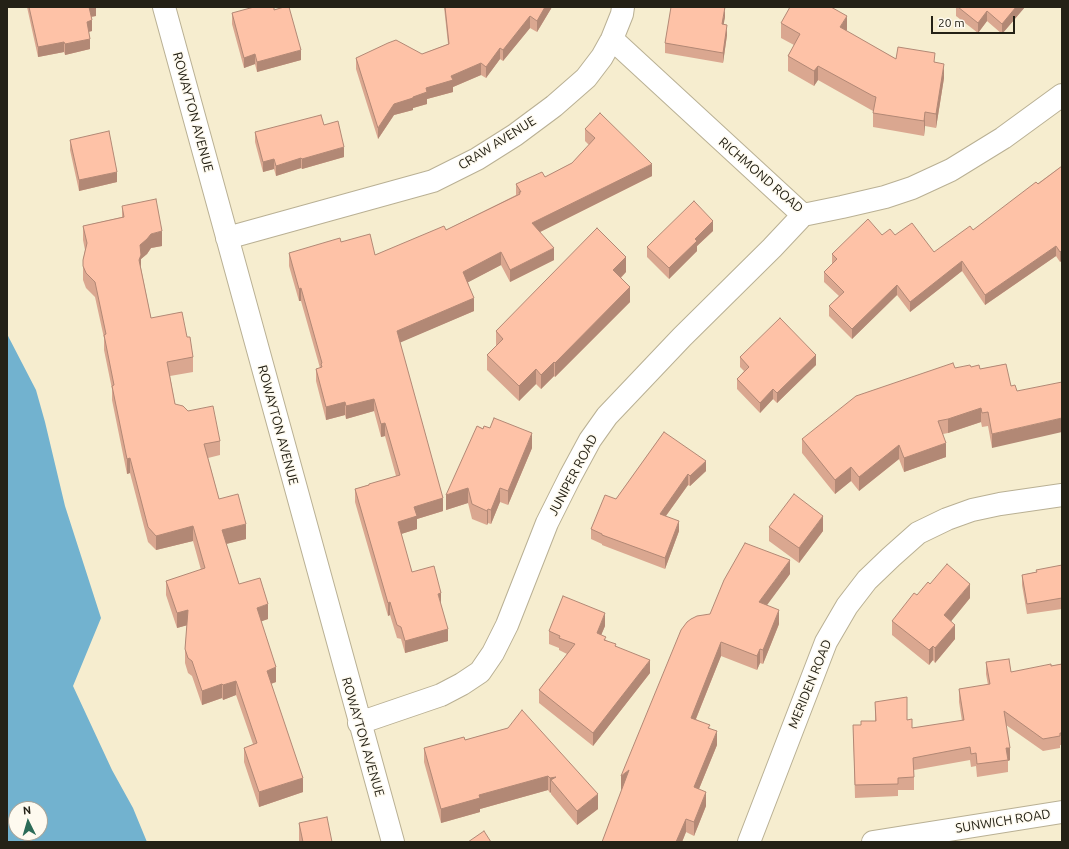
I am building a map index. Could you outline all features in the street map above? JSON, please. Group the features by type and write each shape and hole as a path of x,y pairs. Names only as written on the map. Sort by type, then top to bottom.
{"street":[{"name":"ROWAYTON AVENUE","path":"164,7 359,723 393,842"},
{"name":"CRAW AVENUE","path":"227,238 433,181 477,159 515,135 554,106 586,78 602,58 612,39 622,14 623,7"},
{"name":"RICHMOND ROAD","path":"612,39 803,215 884,197 912,188 951,170 1003,138 1062,95"},
{"name":"JUNIPER ROAD","path":"359,723 441,695 480,672 493,653 507,625 547,523 590,440 607,416 682,337 772,248 803,215"},
{"name":"MERIDEN ROAD","path":"749,842 826,642 848,606 867,580 918,533 947,519 972,510 1000,504 1062,495"},
{"name":"SUNWICH ROAD","path":"873,842 1062,812"}],"water":[{"path":"7,334 36,390 65,506 101,618 73,686 112,770 133,808 147,842 7,842"}],"building":[{"path":"29,7 89,7 92,20 87,22 90,39 38,47"},
{"path":"254,7 274,7 274,10 289,7 301,50 257,62 255,54 244,58 232,13"},
{"path":"445,7 545,7 537,21 530,16 503,50 500,48 486,67 481,63 451,76 453,80 426,88 427,92 394,104 378,128 356,58 396,40 422,54 449,44"},
{"path":"671,7 725,7 722,24 727,25 723,53 665,43"},
{"path":"790,7 831,7 847,16 840,27 896,59 898,47 935,53 934,62 944,64 936,114 925,112 924,121 873,113 876,97 818,66 814,71 788,56 800,34 781,23"},
{"path":"958,7 1016,7 1002,24 987,11 978,23"},
{"path":"600,113 652,164 532,223 554,248 510,270 501,252 463,272 474,298 397,331 443,498 414,507 417,516 398,522 412,572 434,566 441,593 438,594 448,629 405,641 401,627 397,625 390,602 388,603 355,489 400,475 385,423 381,424 374,399 346,406 345,402 326,407 316,369 322,367 322,363 301,288 299,289 289,253 340,238 341,242 370,234 375,255 444,226 446,230 520,194 519,192 521,192 516,184 542,172 545,177 572,163 595,138 585,129"},
{"path":"321,115 324,125 338,121 344,147 276,166 274,159 263,162 255,132"},
{"path":"109,131 117,172 79,180 70,140"},
{"path":"1062,166 1062,250 1060,252 1056,246 985,295 962,261 910,302 897,285 852,329 829,306 844,292 824,272 837,259 832,254 868,219 882,235 890,229 895,235 912,223 934,252 970,226 973,230 1036,182 1038,184"},
{"path":"156,199 162,231 151,234 140,245 141,255 139,260 151,318 182,312 187,337 190,337 193,357 167,362 175,404 183,406 188,411 213,406 220,441 204,444 219,499 238,494 246,524 222,530 239,584 260,578 268,604 257,608 276,667 267,671 303,778 259,792 244,748 257,743 236,681 202,691 192,661 188,658 185,649 188,610 177,613 166,581 205,568 193,526 156,536 148,527 130,458 127,459 112,386 114,385 104,335 106,334 95,282 86,273 83,266 87,243 83,226 124,217 122,206"},
{"path":"694,201 713,221 695,239 697,241 669,268 647,247"},
{"path":"597,228 626,257 613,270 630,287 555,363 554,362 541,375 536,369 519,386 487,355 503,339 496,331"},
{"path":"780,318 816,355 777,393 773,389 760,403 737,379 749,367 740,357"},
{"path":"953,363 955,368 979,365 980,369 1006,364 1011,386 1015,385 1017,391 1062,382 1062,418 992,434 988,412 982,413 981,408 938,421 946,443 904,458 899,445 859,477 851,467 835,480 802,439 856,396"},
{"path":"494,418 532,433 508,491 500,488 491,510 488,509 487,511 472,504 468,488 446,495 477,426 483,429 484,426 490,428"},
{"path":"664,432 706,461 690,476 688,474 660,514 679,521 665,558 602,535 591,529 605,495 616,499"},
{"path":"794,494 823,516 799,548 769,527"},
{"path":"745,543 790,560 759,602 779,610 763,650 760,649 757,656 721,642 691,718 710,725 708,728 717,731 694,787 706,792 694,822 686,819 676,842 602,842 629,770 621,776 681,630 691,619 697,616 710,614 724,580"},
{"path":"947,564 970,584 944,615 955,625 935,648 933,646 929,650 892,621 914,593 917,595 928,582 930,584"},
{"path":"1062,565 1062,598 1027,604 1022,575 1037,572 1036,570"},
{"path":"563,596 605,613 597,633 606,637 604,640 616,644 615,646 650,660 593,733 539,690 575,644 559,638 560,636 549,631"},
{"path":"1009,659 1011,672 1051,664 1051,666 1062,664 1062,733 1060,733 1060,736 1043,739 1004,711 1010,748 1006,748 1008,760 977,764 976,753 971,754 970,747 913,758 914,777 898,778 898,784 855,785 853,725 861,725 861,721 876,721 875,702 907,697 907,720 912,719 912,728 964,720 959,689 990,684 986,662"},
{"path":"522,710 598,794 577,811 551,780 556,777 550,778 548,776 479,795 480,798 441,809 424,748 464,737 465,740 508,728"},
{"path":"327,817 332,842 303,842 299,823"},
{"path":"484,831 491,842 468,842"}]}
